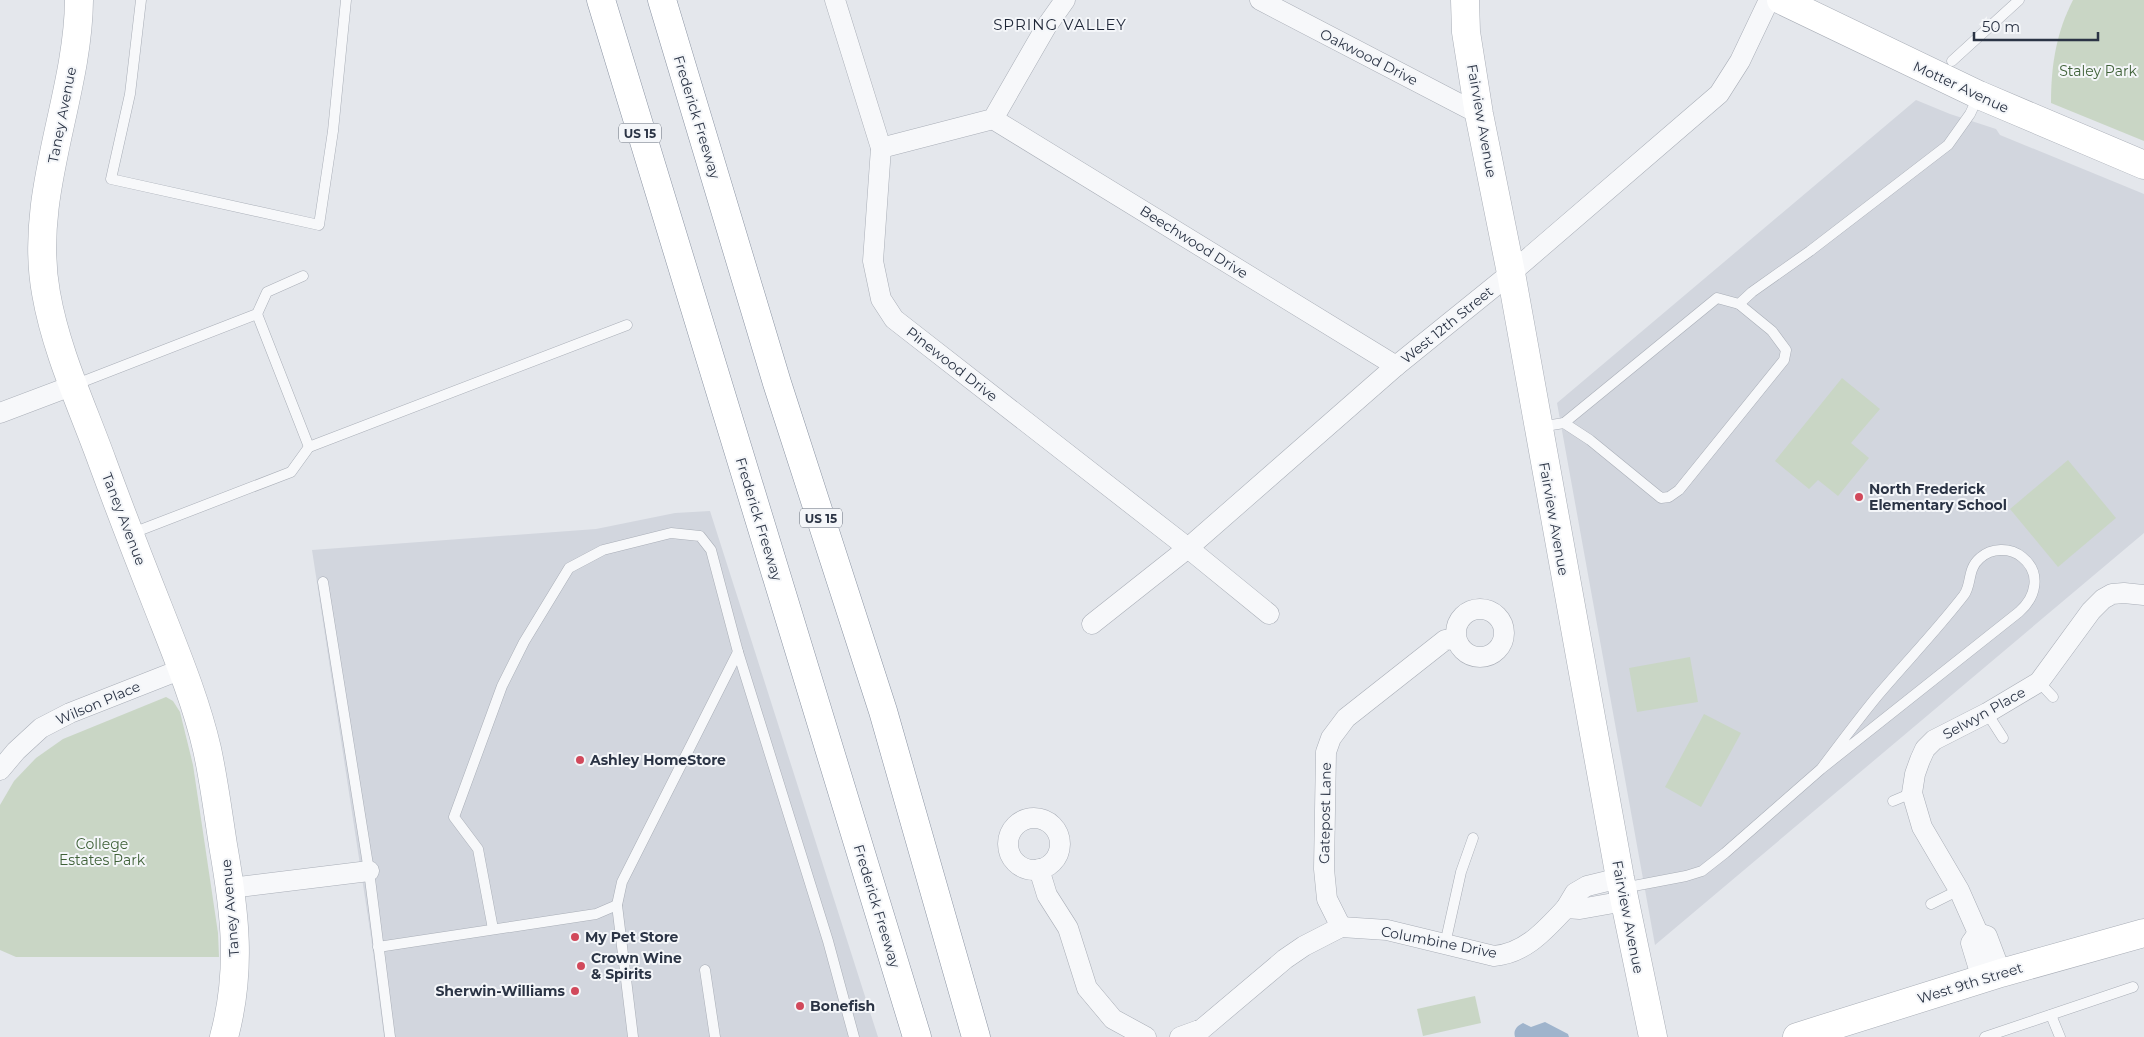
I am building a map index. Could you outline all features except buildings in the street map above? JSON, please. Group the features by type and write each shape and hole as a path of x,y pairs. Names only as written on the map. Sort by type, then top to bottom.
{"main road":[{"name":"Taney Avenue","path":"78,0 73,64 48,186 41,254 46,293 56,335 182,669 207,749 231,888 235,933 235,973 232,1006 224,1037"},
{"path":"587,0 622,75"},
{"name":"Frederick Freeway","path":"601,0 622,75 917,1037"},
{"name":"Frederick Freeway","path":"662,0 777,383 883,711 976,1037"},
{"name":"Fairview Avenue","path":"1465,0 1466,32 1479,114 1511,273 1551,425 1622,889 1653,1037"},
{"name":"Motter Avenue","path":"1796,3 1979,96 2144,165"},
{"name":"West 9th Street","path":"1796,1037 1992,976 2144,933"},
{"path":"907,1002 913,1037"}],"street":[{"name":"Pinewood Drive","path":"835,0 881,148 873,261 881,299 894,319 1188,548 1269,614"},
{"path":"881,148 992,118 1046,26 1064,0"},
{"name":"Oakwood Drive","path":"1260,0 1479,114"},
{"name":"West 12th Street","path":"1092,624 1188,548 1396,366 1511,273 1719,94 1740,61 1769,0"},
{"name":"Beechwood Drive","path":"992,118 1396,366"},
{"path":"0,413 74,385"},
{"name":"Selwyn Place","path":"1992,976 1987,936 1978,933 1959,890 1922,827 1912,793 1915,774 1925,749 1934,740 1987,714 2039,682 2091,611 2103,599 2112,594 2144,595"},
{"name":"Gatepost Lane","path":"1341,927 1327,899 1324,869 1326,752 1331,738 1346,718 1445,640 1456,639"},
{"name":"Wilson Place","path":"0,770 16,751 41,728 70,712 182,669"},
{"path":"1039,869 1047,895 1068,928 1086,988 1119,1031 1146,1037"},
{"path":"231,888 369,871"},
{"name":"Columbine Drive","path":"1341,927 1387,930 1494,956 1512,953 1530,943 1566,908 1580,909 1622,889"},
{"path":"1180,1037 1202,1029 1304,946 1341,927"}],"lane":[{"path":"141,0 130,94 111,179 319,225 333,131 343,0"},
{"path":"1952,61 2020,0"},
{"path":"1740,304 1752,292 1810,251 1948,145 1970,114 1979,96"},
{"path":"74,385 257,314 267,292 303,276"},
{"path":"1717,298 1740,304 1772,332 1786,350 1784,360 1694,474 1670,497 1661,498 1590,440 1551,425 1717,298"},
{"path":"257,314 309,447"},
{"path":"130,534 291,472 309,447 627,325"},
{"path":"493,929 478,849 454,817 502,686 532,628 569,568 603,550 671,533 700,536 711,550 738,652 828,941 854,1037"},
{"path":"1622,889 1702,871 1821,770 2027,605 2035,584 2034,574 2029,564 2021,556 2012,551 2001,550 1990,552 1980,557 1973,566 1966,593 1879,694 1821,770"},
{"path":"323,582 369,871 390,1037"},
{"path":"633,1037 617,904 622,882 738,652"},
{"path":"2039,682 2053,697"},
{"path":"1987,714 2003,738"},
{"path":"1892,801 1912,793"},
{"path":"1445,944 1461,872 1473,838"},
{"path":"1931,904 1959,890"},
{"path":"378,946 596,914 617,904"},
{"path":"705,970 715,1037"},
{"path":"1985,1037 2005,1034 2052,1015 2133,987"},
{"path":"2052,1015 2060,1037"}],"shaded area":[{"name":"North Frederick Elementary School","path":"1916,100 1950,114 1996,129 2000,135 2144,194 2144,533 1655,945 1557,403"},
{"path":"710,511 878,1037 384,1037 371,937 312,550 596,529 675,513"}],"green space":[{"name":"Staley Park","path":"2073,0 2144,0 2144,141 2051,103 2052,76 2056,50 2062,25"},
{"path":"1842,378 1880,409 1851,443 1869,458 1838,496 1818,480 1809,489 1775,461"},
{"path":"2068,460 2116,518 2058,567 2010,509"},
{"path":"1690,657 1698,702 1637,712 1629,668"},
{"name":"College Estates Park","path":"166,697 173,701 180,712 193,765 218,933 219,957 16,957 0,950 0,805 14,781 36,758 63,739"},
{"path":"1704,714 1741,733 1701,807 1665,787"},
{"path":"1475,996 1481,1023 1423,1036 1417,1009"}],"water":[{"path":"1545,1022 1568,1034 1569,1037 1515,1037 1516,1028 1523,1023 1531,1027"}],"place":[{"name":"North Frederick Elementary School","path":"1859,497"},
{"name":"Ashley HomeStore","path":"580,760"},
{"name":"My Pet Store","path":"575,937"},
{"name":"Crown Wine & Spirits","path":"581,966"},
{"name":"Sherwin-Williams","path":"575,991"},
{"name":"Bonefish","path":"800,1006"}],"district":[{"name":"SPRING VALLEY","path":"1060,24"}]}
